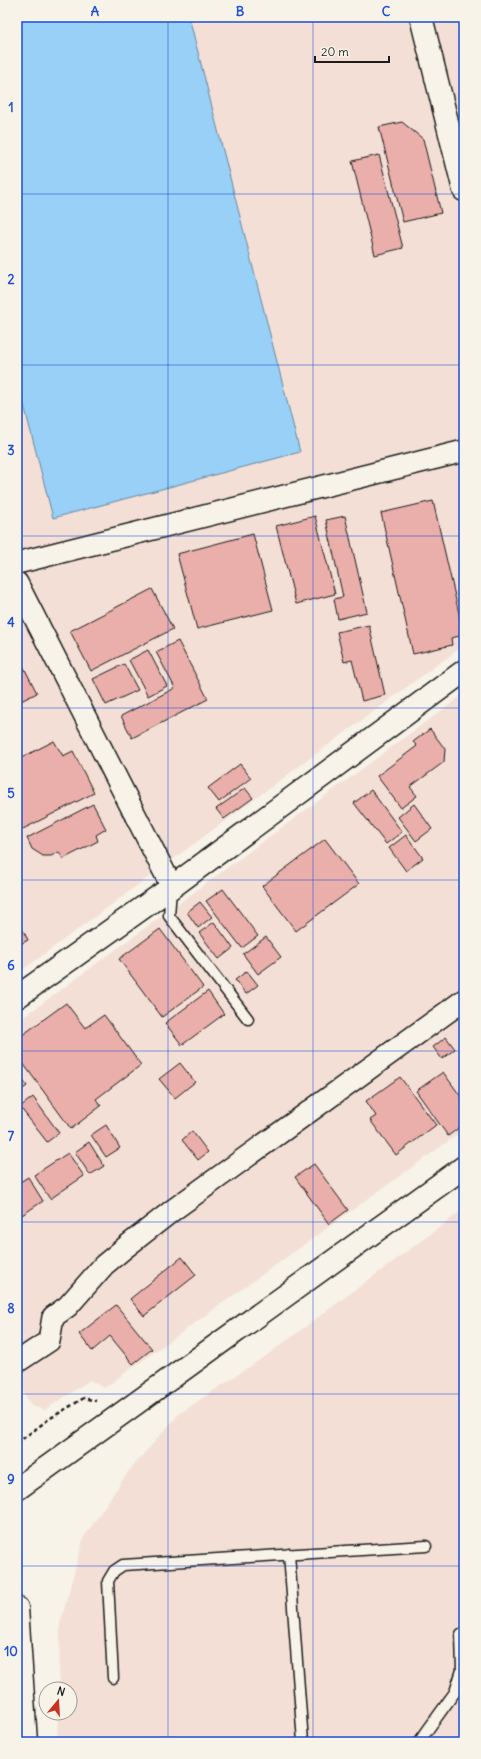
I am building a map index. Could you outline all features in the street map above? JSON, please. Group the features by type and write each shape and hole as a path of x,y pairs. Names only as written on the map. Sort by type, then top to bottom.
{"street":[{"path":"421,17 464,190"},
{"path":"17,563 464,451"},
{"path":"17,582 172,887"},
{"path":"17,997 172,887 464,671"},
{"path":"17,1362 49,1341 53,1318 68,1306 104,1265 127,1246 179,1206 464,1000"},
{"path":"17,1489 464,1167"},
{"path":"17,1608 26,1742"}],"lane":[{"path":"172,887 169,916 248,1019"},
{"path":"113,1678 108,1581 114,1571 123,1565 426,1546"},
{"path":"289,1554 303,1742"},
{"path":"418,1742 455,1692 462,1670 461,1634"}],"path":[{"path":"17,1443 49,1419 84,1398 97,1402"}],"shaded area":[{"path":"17,17 464,17 464,645 17,974"},
{"path":"464,694 464,1130 104,1388 90,1380 45,1410 31,1406 17,1380 17,1022"},
{"path":"464,1209 464,1742 57,1742 58,1721 78,1721 78,1681 59,1681 60,1624 84,1537 128,1472 179,1414 270,1353"}],"water":[{"path":"17,17 189,17 300,452 53,518 17,378"}],"building":[{"path":"402,122 423,139 441,213 403,222 379,127"},
{"path":"379,155 403,248 375,255 352,161"},
{"path":"433,501 464,635 451,638 452,645 413,654 381,513"},
{"path":"315,516 335,594 296,604 276,526"},
{"path":"345,516 367,612 338,619 334,599 343,597 326,520"},
{"path":"253,534 273,610 197,629 177,554"},
{"path":"152,589 173,629 91,671 70,631"},
{"path":"369,625 385,695 362,701 352,660 344,662 337,632"},
{"path":"178,641 208,699 132,738 121,716 175,688 156,652"},
{"path":"148,650 167,686 148,696 129,660"},
{"path":"17,654 37,693 17,703"},
{"path":"124,664 138,690 106,705 93,679"},
{"path":"430,729 445,749 444,762 410,787 417,796 401,808 377,776 417,746 413,742"},
{"path":"54,741 63,756 73,751 94,793 17,832 17,760"},
{"path":"240,764 251,778 219,802 208,788"},
{"path":"245,788 253,798 224,819 216,809"},
{"path":"371,790 402,832 386,844 354,803"},
{"path":"93,804 106,829 96,835 98,841 63,859 59,852 51,856 43,856 32,849 27,838"},
{"path":"414,804 432,829 416,841 398,817"},
{"path":"406,835 423,858 406,871 389,848"},
{"path":"325,839 359,884 296,931 262,886"},
{"path":"223,889 258,936 242,948 206,901"},
{"path":"200,902 212,917 198,928 187,912"},
{"path":"17,919 28,940 17,946"},
{"path":"214,922 233,948 219,959 199,933"},
{"path":"160,929 203,987 162,1017 119,959"},
{"path":"266,937 281,957 258,974 243,954"},
{"path":"247,971 258,985 246,994 235,980"},
{"path":"208,991 224,1014 182,1045 165,1023"},
{"path":"66,1003 85,1028 104,1015 141,1065 96,1099 101,1106 71,1129 17,1055 17,1039"},
{"path":"446,1037 455,1049 442,1059 433,1047"},
{"path":"180,1063 195,1082 175,1098 159,1079"},
{"path":"17,1072 27,1086 17,1093"},
{"path":"443,1072 464,1101 464,1124 448,1136 416,1091"},
{"path":"400,1077 436,1125 396,1155 370,1120 376,1116 366,1101"},
{"path":"33,1097 59,1133 47,1142 20,1107"},
{"path":"106,1125 120,1148 106,1157 91,1135"},
{"path":"192,1131 208,1152 198,1160 182,1140"},
{"path":"89,1142 104,1166 90,1175 75,1152"},
{"path":"68,1153 84,1176 50,1199 34,1175"},
{"path":"314,1164 348,1210 329,1224 295,1177"},
{"path":"28,1177 43,1201 22,1215 17,1208 17,1184"},
{"path":"182,1257 196,1275 144,1316 130,1299"},
{"path":"116,1305 152,1349 133,1364 110,1336 92,1351 79,1334"}]}
